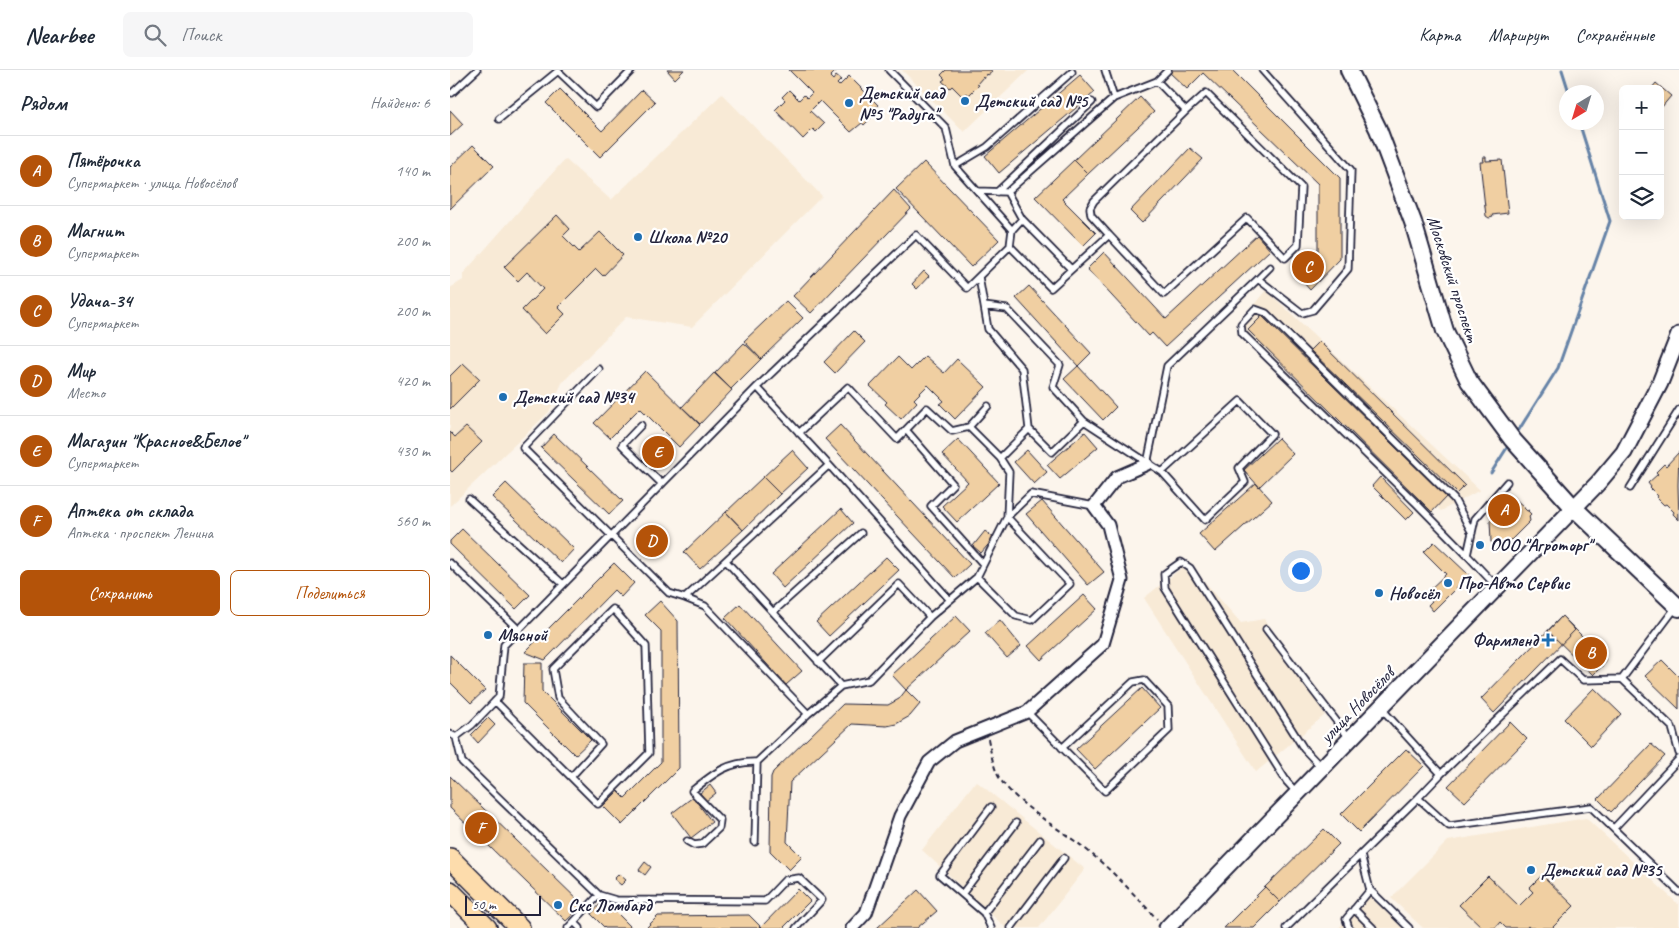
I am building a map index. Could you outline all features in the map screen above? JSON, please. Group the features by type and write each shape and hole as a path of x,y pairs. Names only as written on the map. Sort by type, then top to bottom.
{"main road":[{"name":"Московский проспект","path":"1349,70 1378,129 1413,222 1445,331 1469,381 1512,439 1573,507 1678,606"},
{"path":"450,858 520,928"},
{"path":"450,891 487,928"}],"street":[{"name":"улица Новосёлов","path":"1165,926 1322,768 1598,483 1624,452 1660,383 1679,335"},
{"path":"852,928 866,913 900,816 929,762 955,741 1027,712 1103,644 1122,580 1108,525 1094,506 1117,477 1147,464"}],"lane":[{"path":"452,93 477,70"},
{"path":"499,119 558,71 596,107 632,70"},
{"path":"890,70 946,128 955,166 1012,230"},
{"path":"1105,70 1114,98"},
{"path":"978,192 1007,192 1114,98 1157,81 1168,70"},
{"path":"1258,279 1302,314 1313,310 1348,269 1351,170 1262,70"},
{"path":"955,166 987,147 1072,72"},
{"path":"1157,81 1186,111"},
{"path":"1206,93 1301,187 1298,245 1285,258 1246,218 1164,294 1109,235 1091,215 1090,208 1094,201 1206,93"},
{"path":"997,192 1092,102"},
{"path":"1007,192 1022,219 1071,269"},
{"path":"796,928 822,900 799,878 785,880 765,901 616,900 600,895 462,762 453,735 472,725 499,697 504,646 757,387 916,235 967,288 1010,246 1012,230 1022,219"},
{"path":"1010,246 1051,288 1109,235"},
{"path":"1147,464 1167,366 1270,268"},
{"path":"979,277 988,329 1022,369 1029,429 1052,452 1084,421"},
{"path":"984,306 1007,308 1060,365 1052,387 1084,421 1147,464 1162,472 1205,520 1245,482 1239,468 1272,434 1240,401 1162,472"},
{"path":"1472,533 1454,499 1266,313 1255,309 1241,324 1242,333 1416,503 1496,587"},
{"path":"599,370 523,448 669,593 705,606 808,714"},
{"path":"757,387 950,600"},
{"path":"799,433 848,387 898,439 927,408 952,431 969,427 988,406"},
{"path":"1630,488 1679,410"},
{"path":"641,425 622,445 662,484"},
{"path":"969,427 1000,458 1009,472 1007,517 1070,584 1032,620 1016,616 977,577"},
{"path":"1000,458 1029,429"},
{"path":"906,430 953,484 931,506 983,564"},
{"path":"686,598 828,465"},
{"path":"1467,556 1475,519 1507,482"},
{"path":"756,842 758,762 808,714 841,686 869,680 930,617 977,577 1007,517 1031,494 1094,506"},
{"path":"469,499 563,584"},
{"path":"773,612 861,533"},
{"path":"726,561 841,686"},
{"path":"1297,793 1287,782 1165,588 1164,574 1181,562 1190,568 1304,749 1322,768"},
{"path":"450,563 519,630"},
{"path":"818,662 900,584 930,617"},
{"path":"1622,680 1678,606"},
{"path":"495,701 571,777 598,804 649,753 646,646 613,609 553,669 558,698 601,744 571,777"},
{"path":"1266,629 1350,739"},
{"path":"1286,928 1560,658 1582,680 1622,680 1672,727 1679,753"},
{"path":"1027,712 1062,748 1105,791 1169,730 1168,706 1144,680 1133,682 1062,748"},
{"path":"1381,707 1442,774"},
{"path":"1614,828 1679,759"},
{"path":"687,841 694,846 702,844 719,828 720,820 692,791 710,776 732,764 743,761 758,762"},
{"path":"1418,798 1449,826 1591,807 1679,892"},
{"path":"991,807 940,874 984,913 991,928"},
{"path":"962,894 1016,824"},
{"path":"984,913 1040,840"},
{"path":"1360,855 1370,890 1409,928"},
{"path":"1011,928 1064,858"},
{"path":"1349,928 1346,919 1370,890"},
{"path":"568,928 600,895"},
{"path":"1354,909 1373,928"},
{"path":"1366,921 1368,928"},
{"path":"574,922 580,928"}],"path":[{"path":"986,728 992,758 1000,779 1016,797 1085,848 1165,926"}],"shaded area":[{"name":"Детский сад №5","path":"902,70 1029,70 964,132"},
{"name":"Школа №20","path":"722,94 822,196 692,327 626,317 562,383 549,412 450,506 450,288 463,280 463,274 565,159 611,200"},
{"path":"1266,290 1480,490 1441,511 1238,324"},
{"path":"1188,563 1241,623 1264,619 1325,715 1256,772 1144,598"},
{"path":"976,781 1085,869 1039,928 1006,928 922,850"},
{"name":"Детский сад №35","path":"1586,818 1679,905 1679,928 1423,928 1391,898 1448,841"},
{"path":"1367,894 1403,928 1339,928"}],"building":[{"path":"667,70 684,70 675,79"},
{"name":"Детский сад №5 \"Радуга\"","path":"789,70 837,70 830,77 833,80 836,76 841,80 837,84 839,86 849,76 878,105 868,115 871,118 864,125 862,123 851,132 820,101 810,111 824,124 816,132 813,129 803,139 775,110 785,100 782,97 789,90 799,100 804,95 807,98 812,93"},
{"path":"946,70 991,70 992,72 987,74 984,79 983,77 977,84 979,85 969,95 967,93 963,97 952,86 950,88 942,81 945,79 941,75"},
{"path":"1171,70 1232,70 1340,178 1340,259 1310,290 1296,274 1318,252 1318,184 1203,73 1187,89 1169,72"},
{"path":"1080,75 1095,92 999,173 985,156"},
{"path":"560,89 602,131 642,90 655,102 600,157 546,103"},
{"path":"1664,90 1671,96 1664,104"},
{"path":"1140,97 1154,112 1088,174 1074,160"},
{"path":"450,110 463,124 450,136"},
{"path":"473,145 494,166 450,209 450,167"},
{"path":"1190,148 1203,159 1142,223 1130,211"},
{"path":"1483,157 1486,157 1486,161 1502,160 1508,213 1492,215 1493,217 1489,218 1486,216 1480,162 1484,162"},
{"path":"1074,160 1088,174 1062,199 1096,233 1083,246 1035,197"},
{"path":"924,162 999,240 971,267 896,189"},
{"path":"894,190 911,209 811,313 793,296"},
{"path":"557,215 570,229 563,236 579,252 600,232 623,255 603,276 596,269 558,307 565,314 545,334 522,310 543,289 527,272 518,281 504,267"},
{"path":"1257,235 1270,250 1165,347 1152,333 1149,336 1087,269 1104,252 1166,319"},
{"path":"924,271 929,276 917,289 912,284"},
{"path":"1029,286 1091,353 1078,366 1016,298"},
{"path":"786,301 803,318 761,359 744,341"},
{"path":"1262,316 1446,497 1432,512 1248,330"},
{"path":"854,331 865,342 835,373 824,362"},
{"path":"1319,341 1465,485 1457,493 1310,350"},
{"path":"744,343 761,359 731,389 715,373"},
{"path":"925,356 944,373 957,359 986,387 955,419 940,404 944,401 928,385 914,399 917,402 901,419 870,386 898,357 911,370"},
{"path":"463,363 480,379 450,409 450,376"},
{"path":"1078,366 1116,407 1103,420 1064,379"},
{"path":"645,371 700,425 679,447 640,408 610,438 594,423"},
{"path":"714,373 732,390 700,424 682,407"},
{"path":"840,425 970,564 955,578 825,439"},
{"path":"466,427 482,442 452,472 450,470 450,432 455,437"},
{"path":"1085,432 1098,447 1060,479 1047,465"},
{"path":"554,434 623,501 609,514 541,448"},
{"path":"1278,438 1293,454 1259,487 1244,470"},
{"path":"958,439 999,483 957,522 942,506 968,482 942,454"},
{"path":"655,441 669,453 660,464 646,451"},
{"path":"792,450 808,468 780,494 763,477"},
{"path":"1027,450 1047,472 1034,484 1014,462"},
{"path":"1679,452 1679,520 1666,504 1664,505 1656,497 1658,496 1648,483 1658,474 1656,472 1664,464 1666,466"},
{"path":"763,477 780,494 743,530 726,512"},
{"path":"1380,477 1414,512 1406,520 1372,486"},
{"path":"506,483 574,549 561,563 492,497"},
{"path":"1256,483 1272,501 1215,552 1199,534"},
{"path":"1513,497 1527,511 1529,510 1531,514 1529,516 1530,521 1500,551 1491,542 1490,520"},
{"path":"1042,501 1104,572 1088,585 1026,514"},
{"path":"841,509 853,523 783,588 771,574"},
{"path":"726,512 743,530 700,569 684,552"},
{"path":"651,526 667,542 653,556 637,539"},
{"path":"462,529 530,595 516,609 450,544 450,541"},
{"path":"985,531 994,538 981,553 973,546"},
{"name":"Про-Авто Сервис","path":"1434,542 1469,575 1433,611 1428,605 1435,598 1428,591 1446,574 1424,552"},
{"path":"886,557 899,570 829,636 816,622"},
{"path":"614,563 634,583 621,597 614,590 545,660 525,652"},
{"path":"1084,595 1097,609 1041,660 1028,646"},
{"path":"660,601 678,621 679,768 622,825 603,806 618,791 625,798 661,762 661,631 645,615"},
{"path":"740,604 802,671 786,685 725,618"},
{"path":"956,616 970,631 906,690 892,675"},
{"path":"1562,616 1607,661 1593,675 1548,631"},
{"path":"1562,616 1575,630 1494,713 1481,699"},
{"path":"1000,620 1021,646 1007,658 985,633"},
{"path":"450,655 485,690 471,703 450,682"},
{"path":"1662,660 1679,677 1679,709 1645,676"},
{"path":"524,663 542,663 542,691 591,740 575,755 523,703"},
{"path":"1142,688 1160,708 1095,769 1076,749"},
{"path":"1594,688 1621,714 1591,746 1564,719"},
{"path":"906,690 920,704 910,716 896,724 887,726 852,724 790,782 787,842 802,857 789,870 770,851 771,777 773,772 843,704 888,705 899,699"},
{"path":"488,718 495,725 478,743 471,735"},
{"path":"1510,722 1527,739 1465,802 1448,786"},
{"path":"1651,744 1665,756 1611,812 1598,799"},
{"path":"1406,749 1424,766 1359,832 1341,814"},
{"path":"450,776 583,905 566,921 450,808"},
{"path":"710,785 716,793 706,801 700,793"},
{"path":"693,797 712,822 691,838 672,813"},
{"path":"1324,829 1339,844 1280,902 1265,887"},
{"path":"645,862 651,867 645,875 639,870"},
{"path":"619,874 626,880 621,885 614,879"},
{"path":"1542,875 1574,906 1552,928 1530,928 1528,926 1526,928 1506,928 1500,922 1495,928 1483,928 1459,905 1488,876 1519,906 1533,892 1529,888"},
{"path":"1265,887 1280,902 1254,928 1224,928"},
{"path":"798,889 810,901 783,928 762,928 761,927"},
{"path":"918,890 937,911 917,928 877,928"},
{"path":"604,900 632,928 605,928 591,914"},
{"path":"749,915 762,928 646,928 658,916"}],"waterway":[{"path":"1562,70 1567,85"},
{"path":"1515,436 1558,368 1610,221 1582,130"},
{"path":"1491,473 1510,443"}],"place":[{"name":"Детский сад №5","path":"965,101"},
{"name":"Детский сад №5 \"Радуга\"","path":"849,103"},
{"name":"Школа №20","path":"638,237"},
{"name":"Удача-34","path":"1308,267"},
{"name":"Детский сад №34","path":"503,397"},
{"name":"Магазин \"Красное&Белое\"","path":"658,452"},
{"name":"Пятёрочка","path":"1504,510"},
{"name":"Мир","path":"652,541"},
{"name":"ООО \"Агроторг\"","path":"1480,545"},
{"name":"Про-Авто Сервис","path":"1448,583"},
{"name":"Новосёл","path":"1379,593"},
{"name":"Мясной","path":"488,635"},
{"name":"Фармленд","path":"1548,640"},
{"name":"Магнит","path":"1591,653"},
{"name":"Аптека от склада","path":"481,828"},
{"name":"Детский сад №35","path":"1531,870"},
{"name":"Скс Ломбард","path":"558,905"}]}
